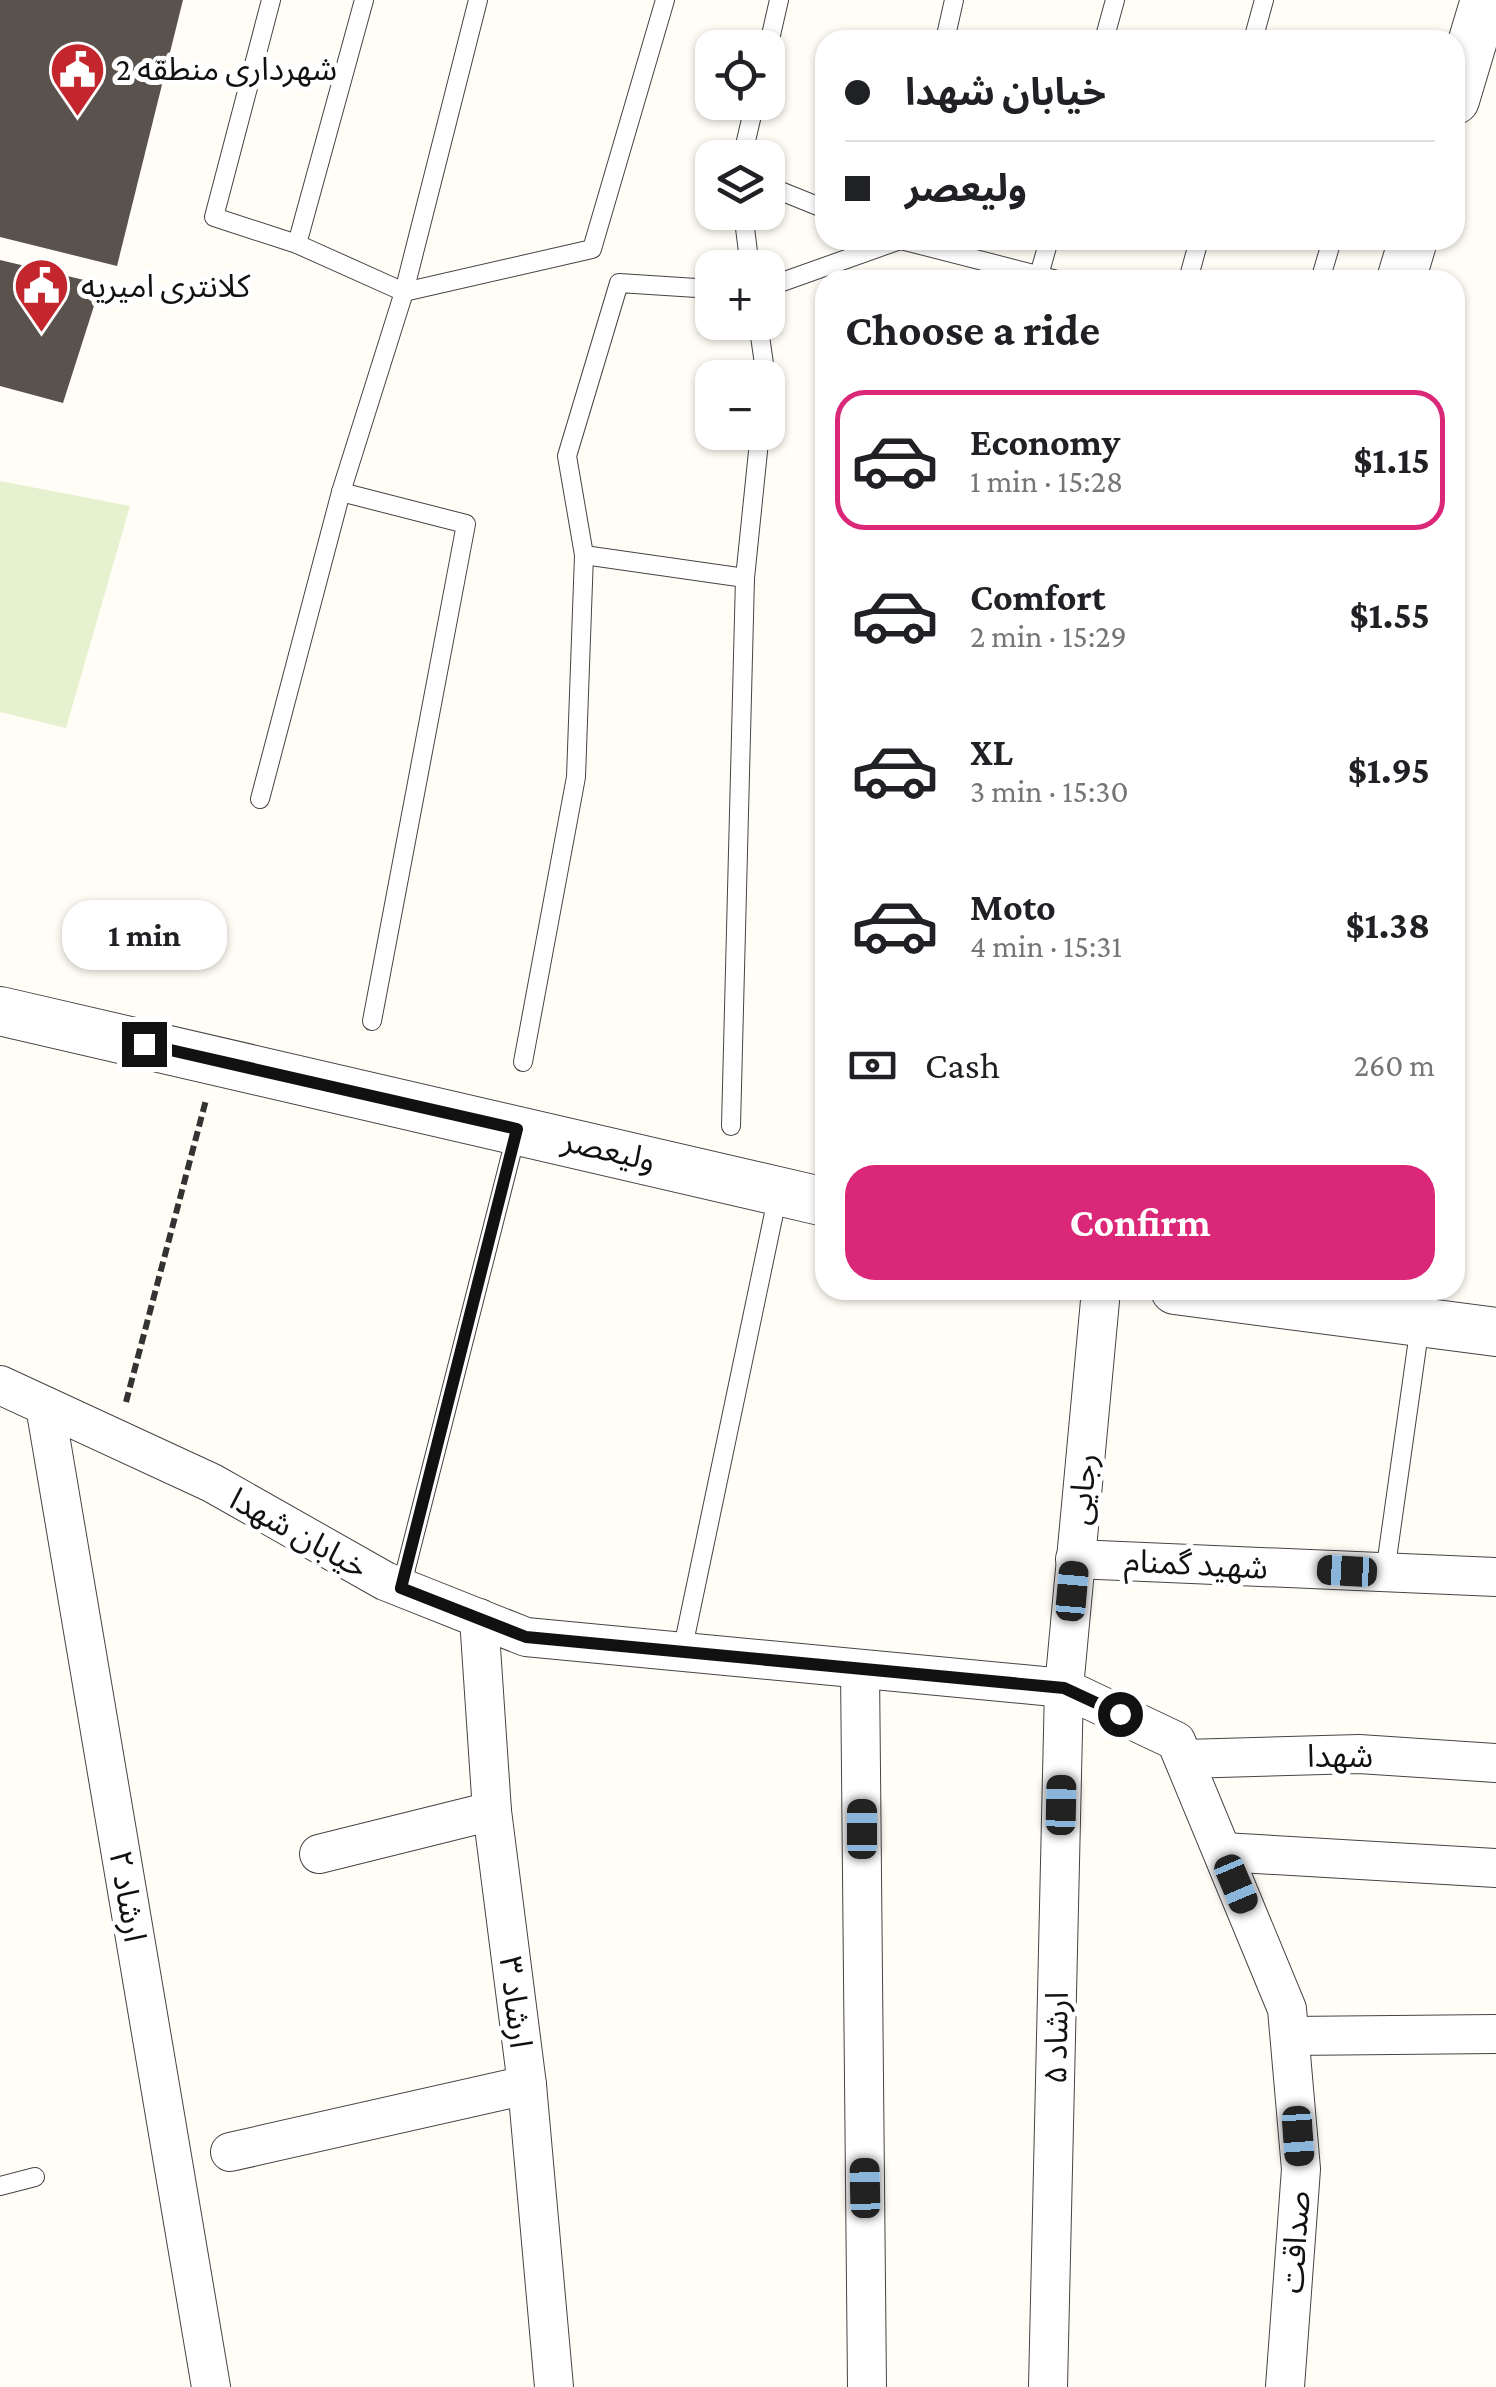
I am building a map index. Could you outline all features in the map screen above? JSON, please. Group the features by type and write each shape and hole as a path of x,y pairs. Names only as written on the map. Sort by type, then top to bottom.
{"street":[{"path":"1465,67 1485,0"},
{"name":"ولیعصر","path":"0,1011 815,1199"},
{"name":"رجایی","path":"1064,1688 1100,1300"},
{"path":"1247,1300 1496,1332"},
{"name":"خیابان شهدا","path":"0,1384 212,1483 401,1588 526,1637 1064,1688 1176,1741 1184,1759"},
{"name":"ارشاد ۲","path":"45,1406 211,2387"},
{"name":"شهید گمنام","path":"1075,1559 1496,1578"},
{"name":"ارشاد ۳","path":"479,1618 492,1811 527,2084 554,2387"},
{"path":"860,1669 867,2387"},
{"name":"ارشاد ۵","path":"1048,2387 1064,1688"},
{"name":"شهدا","path":"1184,1759 1359,1754 1496,1763"},
{"name":"صداقت","path":"1184,1759 1288,2008 1300,2169 1285,2387"},
{"path":"320,1854 492,1811"},
{"path":"1223,1852 1496,1868"},
{"path":"1290,2036 1496,2034"},
{"path":"230,2152 527,2084"}],"lane":[{"path":"271,0 214,217 297,244 404,292 592,248 665,0"},
{"path":"297,244 364,0"},
{"path":"260,799 341,492 404,292 478,0"},
{"path":"772,30 778,0"},
{"path":"947,30 954,0"},
{"path":"1107,30 1115,0"},
{"path":"1256,30 1264,0"},
{"path":"785,193 815,205"},
{"path":"816,270 873,250"},
{"path":"928,250 983,270"},
{"path":"785,281 815,270"},
{"path":"523,1062 576,777 584,556 568,456 619,282 695,289"},
{"path":"731,1126 745,578 758,450"},
{"path":"341,492 466,524 372,1021"},
{"path":"584,556 745,578"},
{"path":"401,1588 517,1129"},
{"path":"682,1652 779,1188"},
{"path":"1386,1572 1420,1324"},
{"path":"0,2186 35,2178"}],"path":[{"path":"116,1438 216,1060"}],"green space":[{"path":"0,481 130,506 66,728 0,712"}],"building":[{"name":"شهرداری منطقه 2","path":"0,0 183,0 117,266 0,237"},
{"name":"کلانتری امیریه","path":"0,260 101,284 63,403 0,386"}],"place":[{"name":"شهرداری منطقه 2","path":"77,118"},
{"name":"کلانتری امیریه","path":"42,335"}],"route":[{"path":"144,1044 517,1129 401,1588 526,1637 1064,1688 1120,1714"}]}
